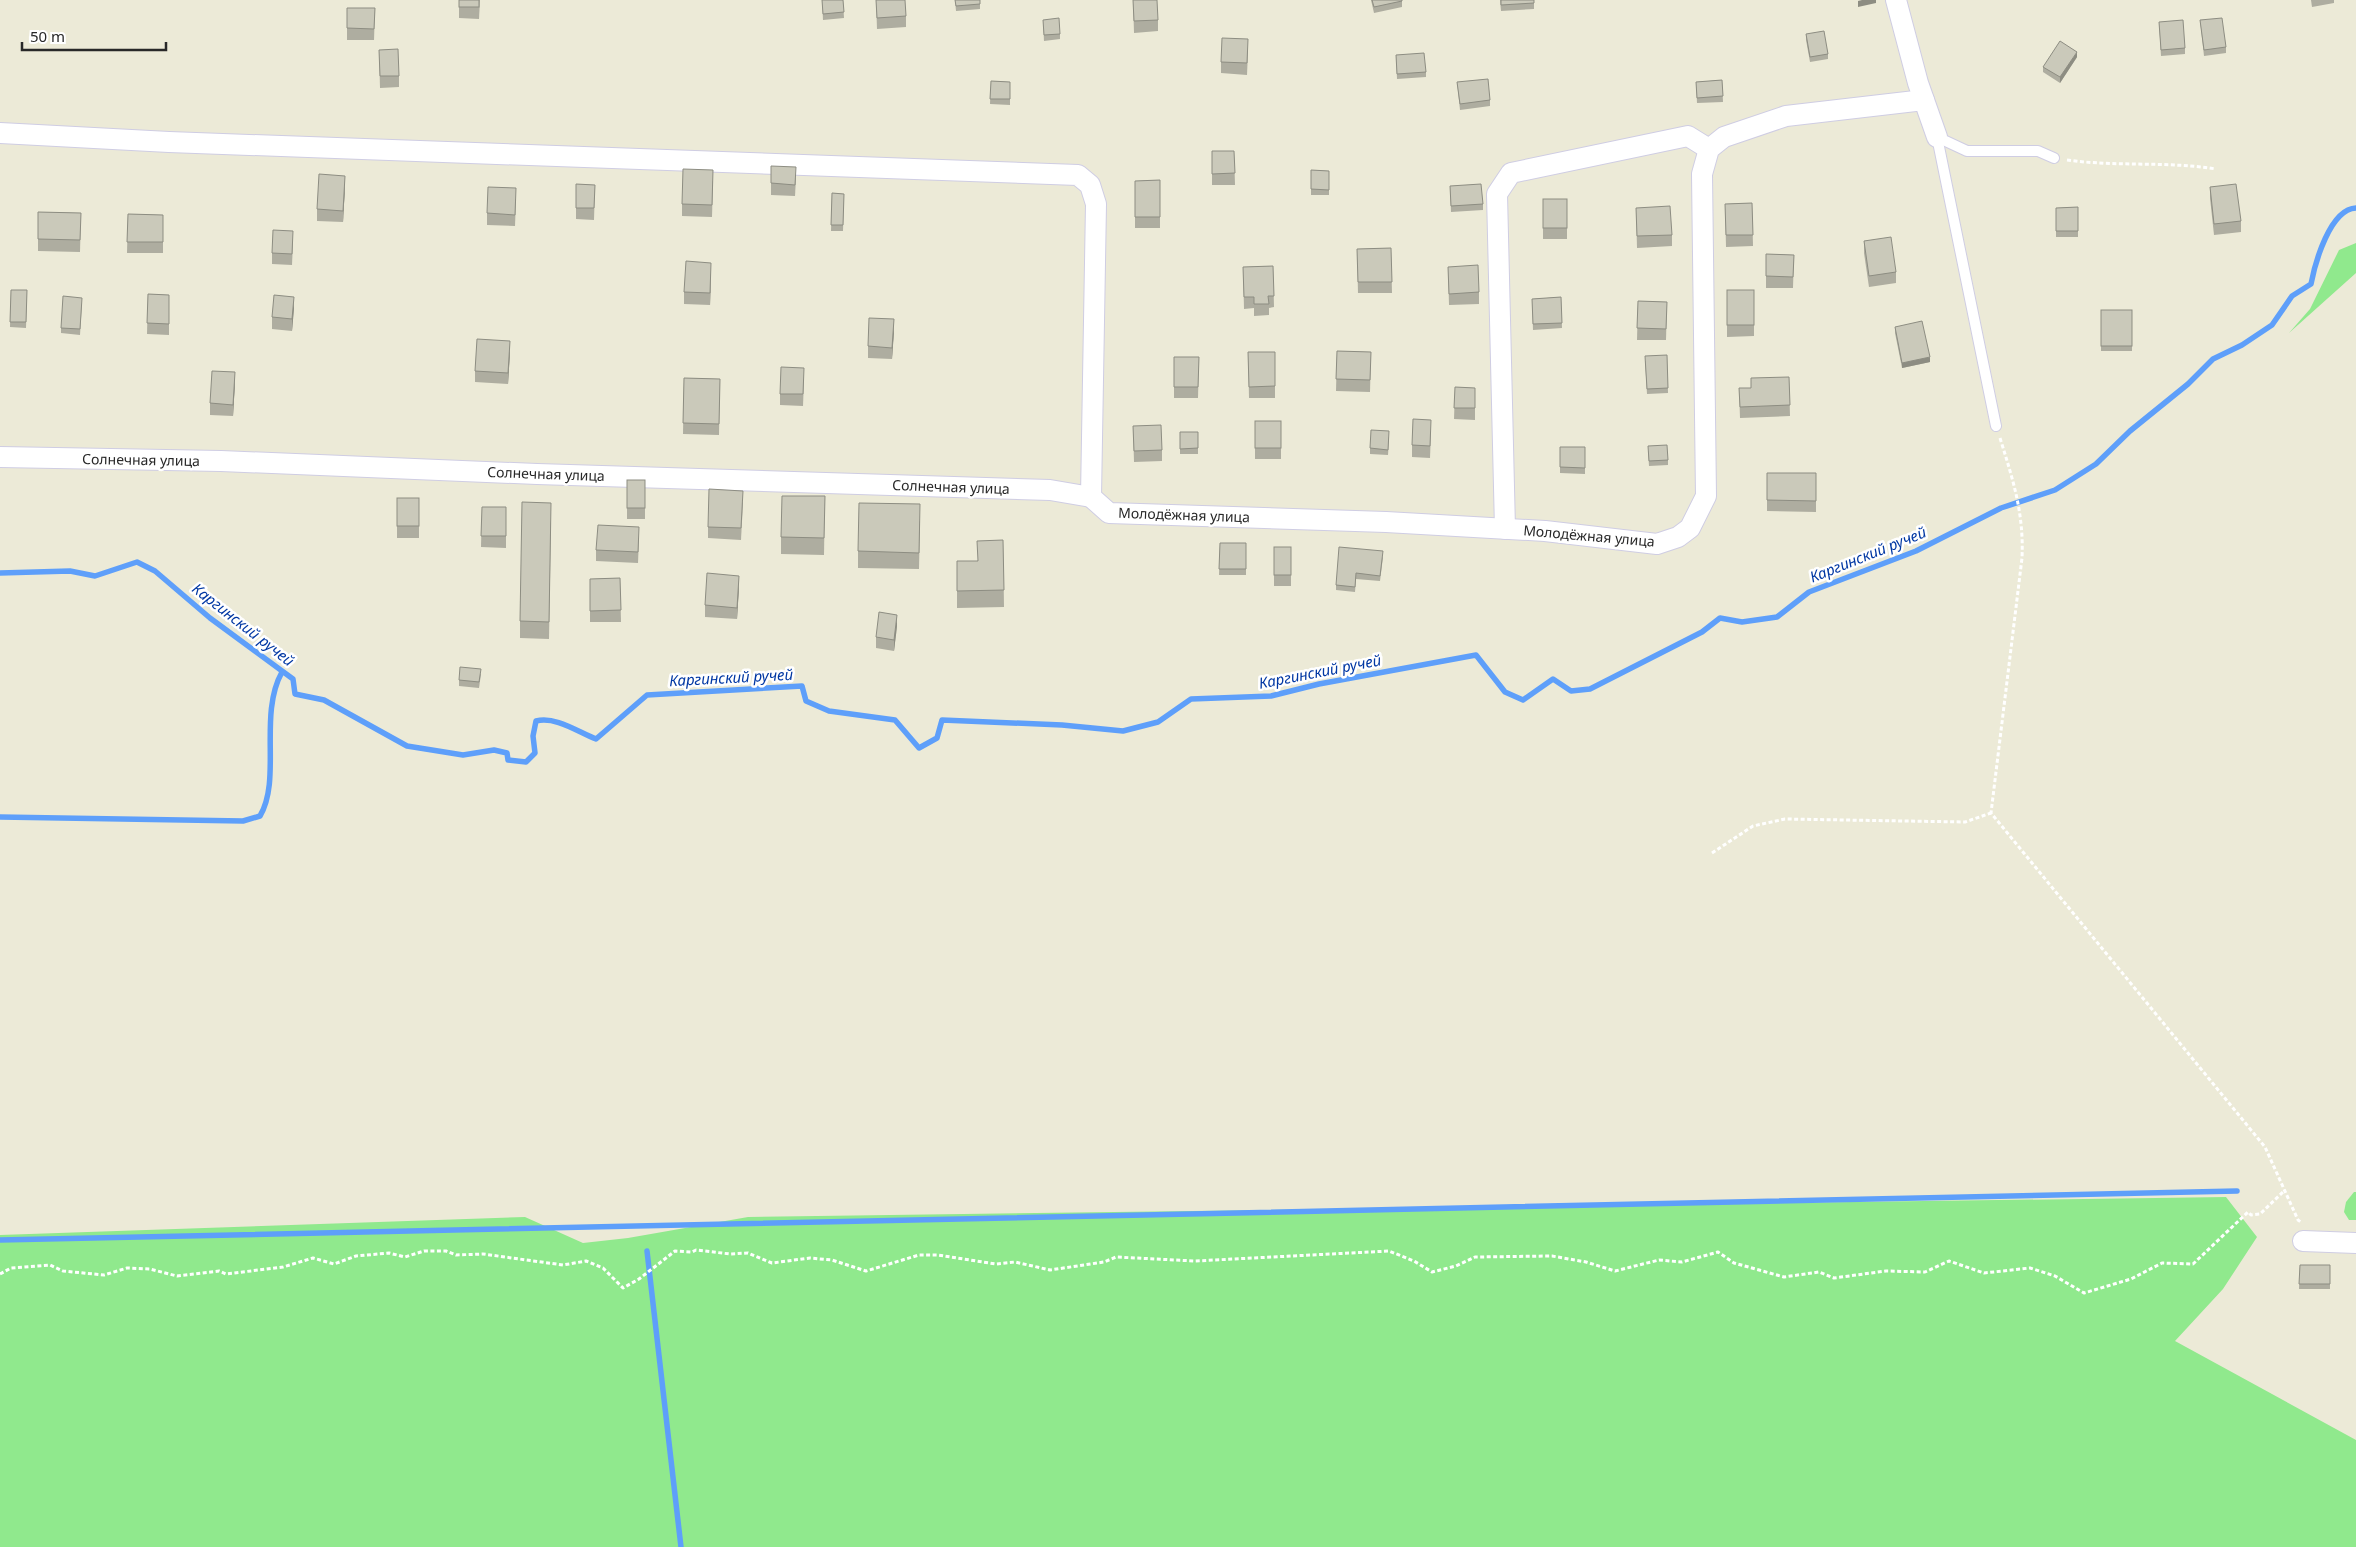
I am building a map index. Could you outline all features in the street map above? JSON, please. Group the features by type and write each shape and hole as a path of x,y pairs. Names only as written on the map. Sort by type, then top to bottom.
{"street":[{"path":"1896,0 1924,100 1938,137"},
{"path":"1505,529 1497,194 1511,172 1688,136 1709,149 1724,137 1786,116 1924,100"},
{"path":"0,133 178,142 1078,175 1090,185 1096,204 1091,497"},
{"name":"Молодёжная улица","path":"1091,497 1109,513 1386,522 1545,531 1657,544 1678,538 1690,528 1706,496 1702,174 1709,149"},
{"name":"Солнечная улица","path":"0,457 221,461 1040,490 1091,497"},
{"path":"2303,1241 2356,1243"}],"lane":[{"path":"1938,137 1967,151 2038,151 2054,158"},
{"path":"1938,137 1996,426"}],"path":[{"path":"2086,162 2183,164 2216,169"},
{"path":"1996,426 2018,497 2023,534 2022,558 1991,813 2264,1147 2298,1220"},
{"path":"1712,853 1753,826 1785,820 1966,822 1991,813"},
{"path":"0,1274 11,1268 50,1265 63,1270 104,1275 127,1268 150,1269 177,1276 219,1271 226,1274 283,1267 313,1258 334,1264 356,1256 389,1253 405,1257 424,1251 446,1251 456,1255 483,1254 563,1266 586,1261 603,1268 623,1288 675,1251 692,1252 696,1250 730,1254 748,1253 772,1263 810,1258 832,1260 866,1271 919,1255 996,1264 1015,1262 1050,1270 1104,1262 1116,1257 1196,1261 1389,1251 1414,1261 1432,1272 1456,1266 1475,1257 1552,1256 1586,1262 1615,1272 1659,1260 1682,1262 1718,1252 1734,1264 1784,1277 1819,1272 1834,1278 1886,1271 1925,1272 1949,1261 1984,1273 2030,1268 2054,1276 2084,1293 2131,1279 2162,1263 2193,1264 2248,1212 2251,1215 2260,1214 2285,1190"}],"green space":[{"path":"2356,243 2356,273 2289,333 2310,309 2339,250"},
{"path":"2356,1192 2356,1220 2349,1220 2344,1212 2346,1202"},
{"path":"2226,1197 2257,1237 2223,1289 2175,1341 2356,1440 2356,1547 0,1547 0,1235 525,1217 583,1243 628,1238 748,1217"}],"building":[{"path":"459,0 479,0 479,7 459,7"},
{"path":"822,0 843,0 844,12 823,14"},
{"path":"876,0 905,0 906,16 877,18"},
{"path":"955,0 980,0 980,4 956,6"},
{"path":"1133,0 1157,0 1158,20 1134,21"},
{"path":"1372,0 1402,0 1402,1 1374,7"},
{"path":"1501,0 1534,0 1534,3 1501,5"},
{"path":"347,8 375,8 374,29 347,28"},
{"path":"1059,18 1060,34 1044,35 1043,20"},
{"path":"2222,18 2226,47 2204,50 2200,20"},
{"path":"2183,20 2185,48 2161,50 2159,22"},
{"path":"1824,31 1828,54 1810,57 1806,34"},
{"path":"1222,38 1248,39 1247,63 1221,62"},
{"path":"2060,41 2077,52 2060,77 2043,67"},
{"path":"398,49 399,76 380,76 379,50"},
{"path":"1424,53 1426,72 1397,74 1396,55"},
{"path":"1488,79 1490,100 1460,104 1457,82"},
{"path":"1722,80 1723,96 1697,98 1696,82"},
{"path":"991,81 1010,82 1010,99 990,99"},
{"path":"1212,151 1234,151 1235,173 1212,174"},
{"path":"771,166 796,167 795,185 771,183"},
{"path":"683,169 713,170 712,205 682,204"},
{"path":"1311,170 1329,171 1329,190 1311,189"},
{"path":"319,174 345,176 343,211 317,209"},
{"path":"1160,180 1160,217 1135,217 1135,181"},
{"path":"576,184 595,185 594,208 576,208"},
{"path":"1481,184 1483,204 1451,206 1450,186"},
{"path":"2236,184 2241,221 2214,224 2210,187"},
{"path":"488,187 516,188 515,215 487,213"},
{"path":"832,193 844,194 843,225 831,225"},
{"path":"1543,199 1567,199 1567,228 1543,228"},
{"path":"1752,203 1753,235 1726,235 1725,204"},
{"path":"1670,206 1672,235 1637,236 1636,208"},
{"path":"2078,207 2078,231 2056,231 2056,208"},
{"path":"38,212 81,213 80,240 38,239"},
{"path":"128,214 163,215 163,242 127,242"},
{"path":"273,230 293,231 292,254 272,253"},
{"path":"1891,237 1896,272 1869,276 1864,241"},
{"path":"1391,248 1392,282 1358,282 1357,249"},
{"path":"1766,254 1794,255 1793,277 1766,276"},
{"path":"686,261 711,263 710,293 684,292"},
{"path":"1478,265 1479,292 1449,294 1448,267"},
{"path":"1273,266 1274,296 1268,296 1269,304 1254,304 1254,297 1244,297 1243,267"},
{"path":"11,290 27,290 26,322 10,322"},
{"path":"1727,290 1754,290 1754,325 1727,325"},
{"path":"148,294 169,295 169,324 147,323"},
{"path":"274,295 294,297 292,319 272,317"},
{"path":"63,296 82,298 80,329 61,328"},
{"path":"1561,297 1562,323 1533,324 1532,299"},
{"path":"1638,301 1667,302 1666,329 1637,328"},
{"path":"2101,310 2132,310 2132,346 2101,346"},
{"path":"869,318 894,319 892,348 868,346"},
{"path":"1922,321 1930,357 1902,363 1895,327"},
{"path":"477,339 510,341 508,373 475,371"},
{"path":"1337,351 1371,352 1370,380 1336,379"},
{"path":"1248,352 1275,352 1275,386 1249,387"},
{"path":"1667,355 1668,388 1647,389 1645,356"},
{"path":"1174,357 1199,357 1198,387 1174,387"},
{"path":"781,367 804,368 803,394 780,394"},
{"path":"212,371 235,372 233,405 210,403"},
{"path":"1789,377 1790,405 1740,407 1739,388 1751,388 1751,378"},
{"path":"684,378 720,379 719,424 683,423"},
{"path":"1455,387 1475,388 1475,408 1454,408"},
{"path":"1413,419 1431,420 1430,446 1412,445"},
{"path":"1255,421 1281,421 1281,448 1255,448"},
{"path":"1161,425 1162,450 1134,451 1133,426"},
{"path":"1371,430 1389,431 1388,450 1370,448"},
{"path":"1180,432 1198,432 1198,448 1180,449"},
{"path":"1667,445 1668,460 1649,461 1648,446"},
{"path":"1560,447 1585,447 1585,468 1560,467"},
{"path":"1767,473 1816,473 1816,501 1767,500"},
{"path":"627,480 645,480 645,508 627,508"},
{"path":"709,489 743,491 741,528 708,527"},
{"path":"782,496 825,496 824,538 781,537"},
{"path":"397,498 419,498 419,526 397,526"},
{"path":"522,502 551,503 549,622 520,621"},
{"path":"859,503 920,504 919,553 858,551"},
{"path":"482,507 506,507 506,536 481,536"},
{"path":"598,525 639,527 638,552 596,550"},
{"path":"1003,540 1004,590 957,591 957,561 978,561 977,541"},
{"path":"1220,543 1246,543 1246,569 1219,569"},
{"path":"1274,547 1291,547 1291,575 1274,575"},
{"path":"1339,547 1383,551 1380,576 1356,573 1355,587 1336,585"},
{"path":"707,573 739,576 737,608 705,605"},
{"path":"620,578 621,610 590,611 590,579"},
{"path":"879,612 897,615 894,640 876,637"},
{"path":"460,667 481,669 479,682 459,680"},
{"path":"2300,1265 2330,1265 2330,1284 2299,1284"}],"waterway":[{"name":"Каргинский ручей","path":"0,573 70,571 95,576 137,562 155,571 210,618 293,679 295,694 324,700 407,746 463,755 494,750 507,753 508,760 526,762 535,753 533,736 536,721 544,720 559,723 596,739 647,695 802,686 806,701 829,711 895,720 919,748 937,738 942,720 1062,725 1123,731 1158,722 1191,699 1271,696 1319,684 1476,655 1505,692 1523,700 1553,679 1571,691 1590,689 1702,632 1720,618 1742,622 1777,617 1809,592 1916,551 2001,508 2055,490 2096,464 2130,431 2188,384 2213,359 2242,345 2272,325 2292,296 2311,284 2320,251 2331,227 2339,217 2347,211 2356,208"},
{"path":"0,817 243,821 260,816 266,801 269,784 272,707 275,689 282,672"},
{"path":"0,1240 2237,1191"},
{"path":"647,1251 681,1547"}]}
